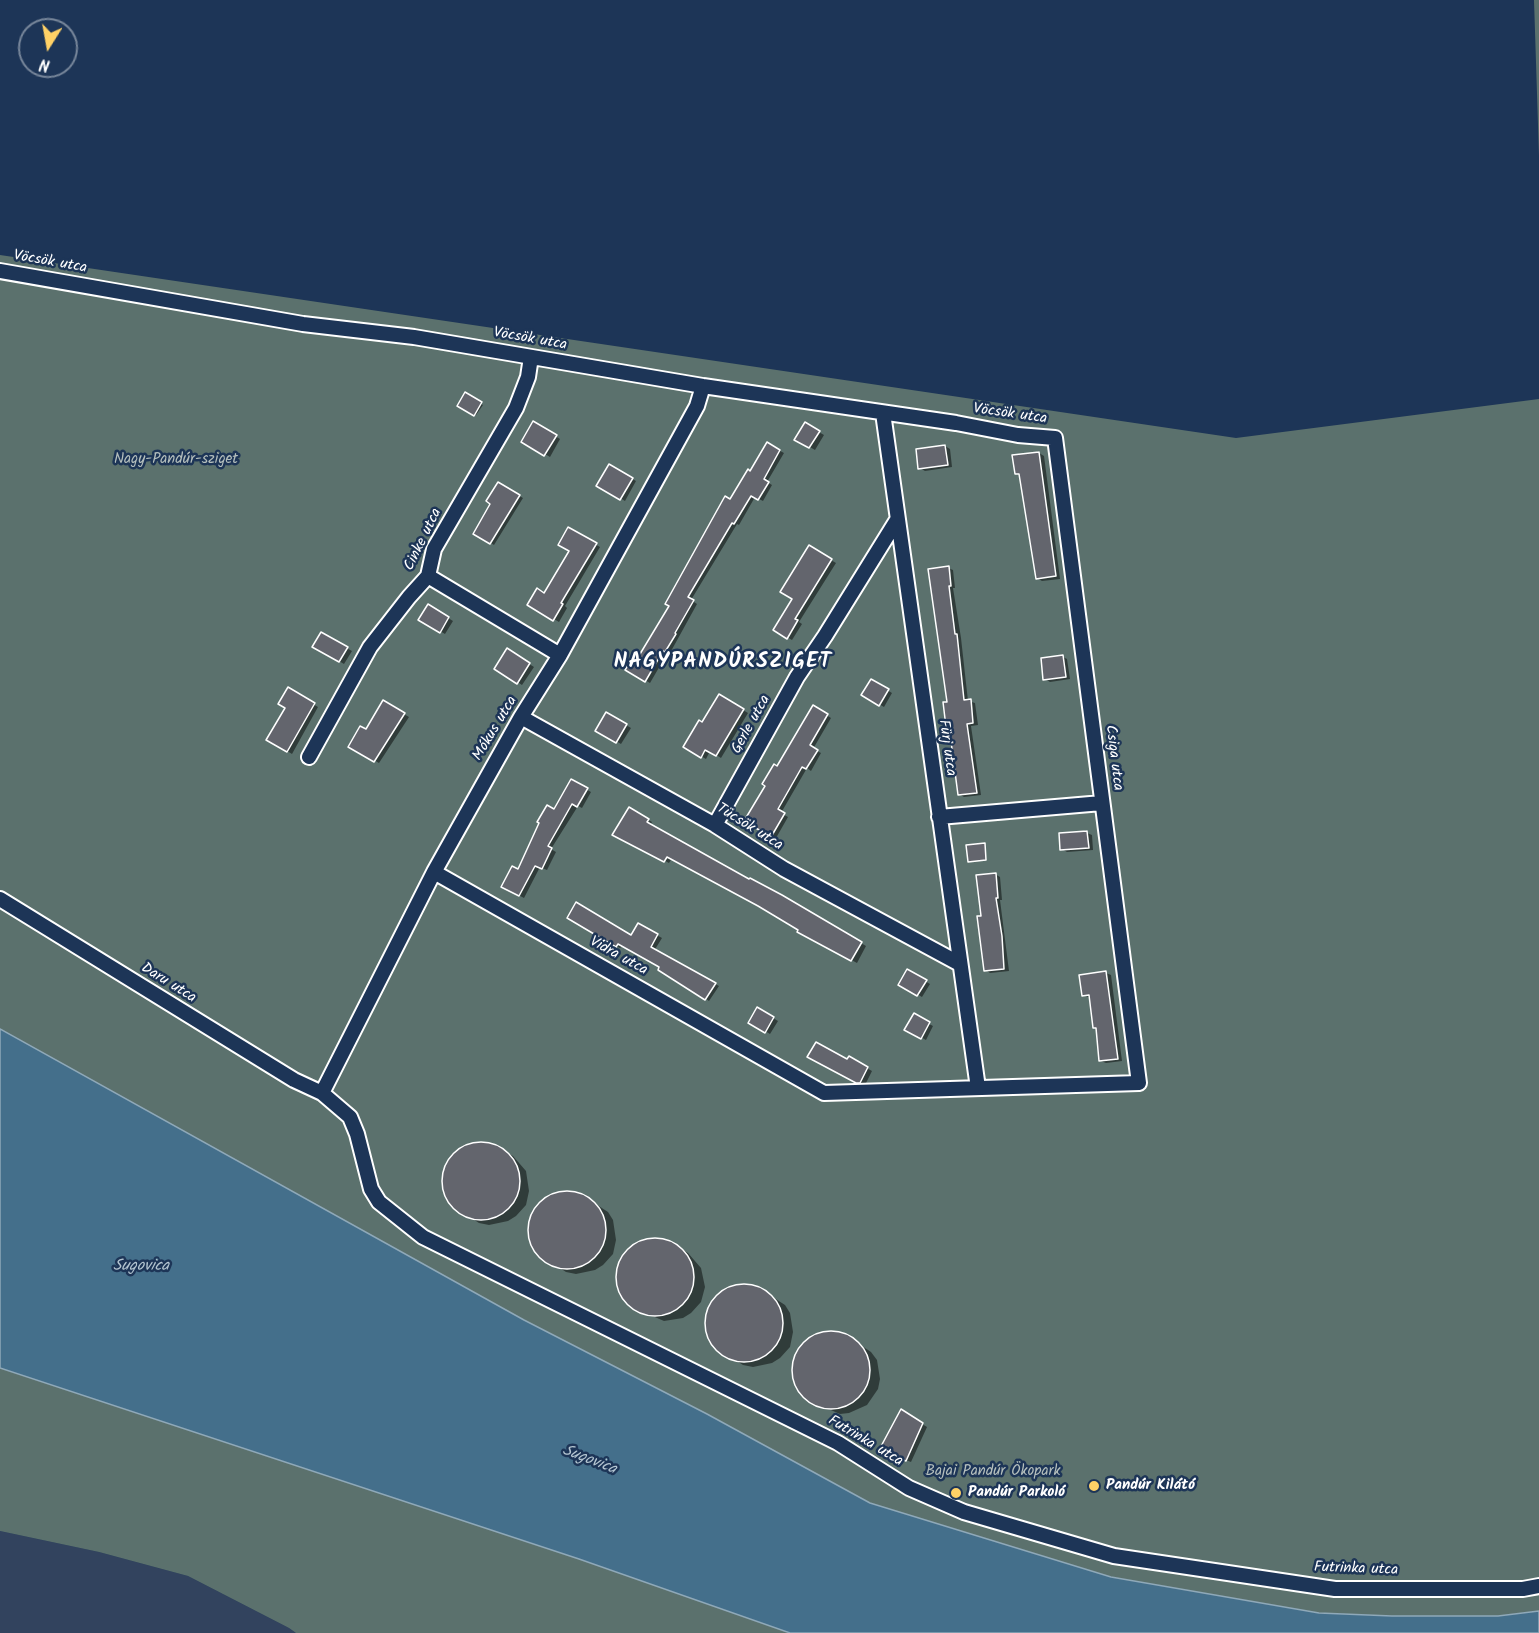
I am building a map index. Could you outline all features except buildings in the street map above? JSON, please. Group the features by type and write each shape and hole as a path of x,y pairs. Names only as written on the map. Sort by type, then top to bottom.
{"street":[{"name":"Vöcsök utca","path":"0,271 303,324 414,337 703,386 1018,435 1055,438"},
{"name":"Cinke utca","path":"309,757 370,646 408,597 428,576 434,549 516,408 528,376 531,357"},
{"name":"Mókus utca","path":"322,1093 434,872 521,717 560,655 697,406 703,386"},
{"name":"Fürj utca","path":"883,413 978,1088"},
{"name":"Csiga utca","path":"1055,438 1138,1083"},
{"name":"Gerle utca","path":"715,825 797,677 897,520"},
{"path":"428,576 560,655"},
{"name":"Tücsök utca","path":"521,717 715,825 784,869 960,964"},
{"path":"939,817 1102,802"},
{"name":"Vidra utca","path":"434,872 824,1093 1138,1083"},
{"name":"Daru utca","path":"0,899 294,1080 322,1093"},
{"name":"Futrinka utca","path":"322,1093 350,1117 357,1134 371,1189 379,1202 423,1237 838,1443 909,1488 964,1512 1114,1556 1335,1589 1523,1589 1539,1586"}],"shaded area":[{"path":"0,1531 99,1552 188,1576 296,1633 0,1633"}],"green space":[{"path":"1534,0 1539,0 1539,156"},
{"path":"0,255 1236,438 1539,399 1539,1611 1498,1616 1319,1613 1111,1577 870,1503 707,1414 524,1320 0,1029"},
{"path":"0,1368 579,1559 790,1633 296,1633 188,1576 99,1552 0,1531"}],"water":[{"name":"Sugovica","path":"0,1029 524,1320 707,1414 870,1503 1111,1577 1319,1613 1498,1616 1539,1611 1539,1633 790,1633 579,1559 0,1368"}],"place":[{"name":"Pandúr Kilátó","path":"1094,1486"},
{"name":"Pandúr Parkoló","path":"956,1493"}],"district":[{"name":"NAGYPANDÚRSZIGET","path":"723,663"}],"park label":[{"name":"Nagy-Pandúr-sziget","path":"176,460"},
{"name":"Bajai Pandúr Ökopark","path":"993,1472"}]}
